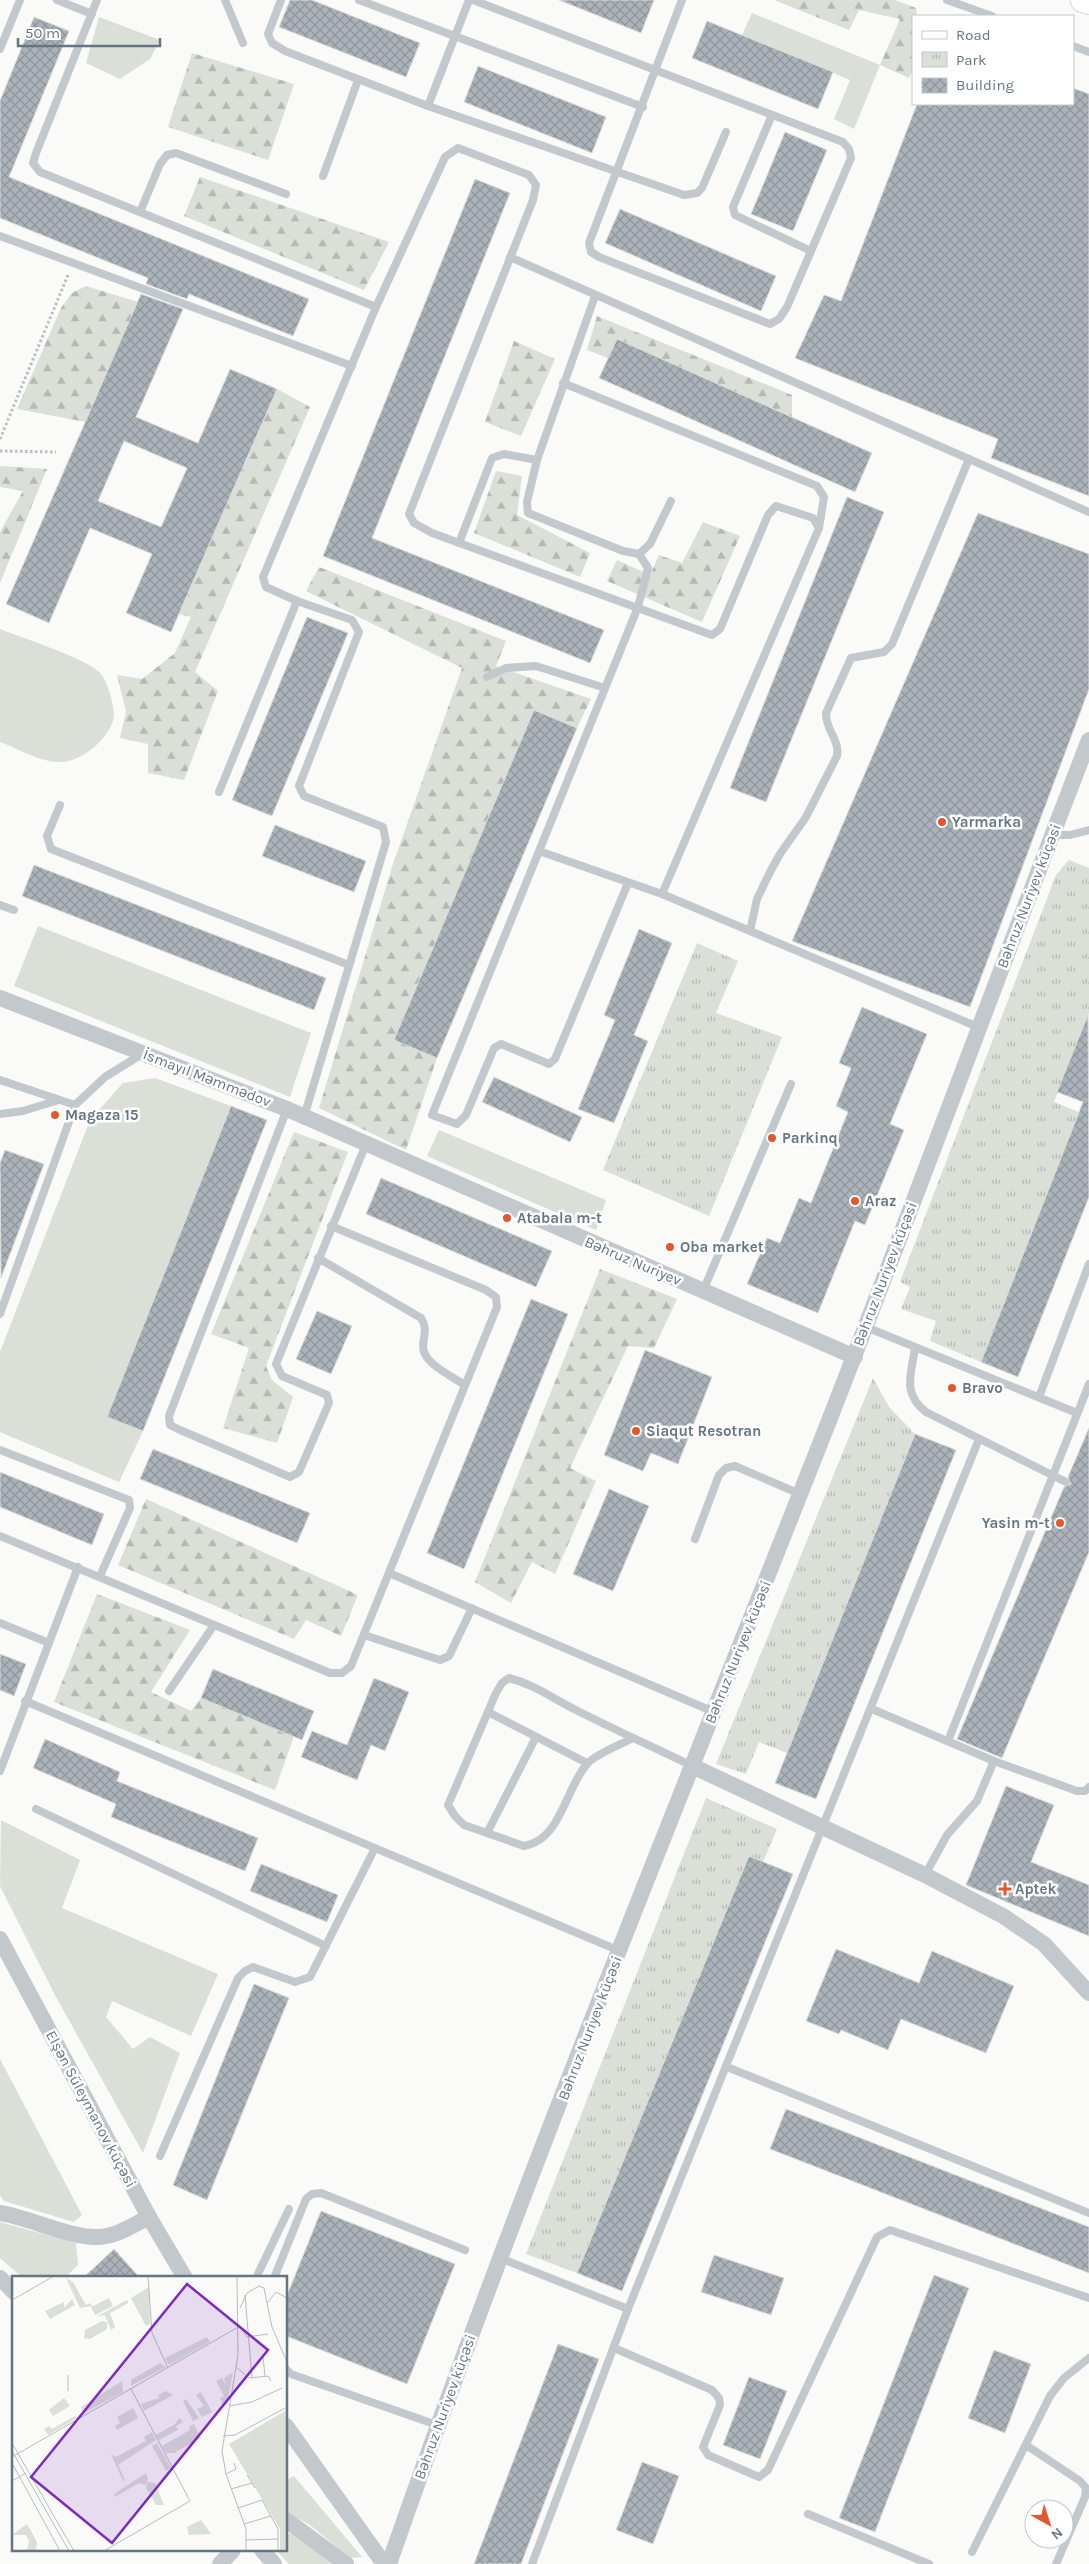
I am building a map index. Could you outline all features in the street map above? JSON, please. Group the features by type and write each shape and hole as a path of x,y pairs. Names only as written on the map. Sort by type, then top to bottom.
{"main road":[{"path":"1083,0 1089,2"}],"street":[{"name":"Bəhruz Nuriyev küçəsi","path":"390,2564 438,2425 500,2258 692,1766 855,1357 978,1027 1089,740"},
{"name":"İsmayıl Məmmədov","path":"0,998 286,1109 412,1165"},
{"name":"Bəhruz Nuriyev","path":"412,1165 855,1357"},
{"path":"692,1766 926,1875 1026,1930 1059,1959 1089,1994"},
{"name":"Elşən Süleymanov küçəsi","path":"0,1939 149,2217 184,2276"},
{"path":"0,2213 18,2216 79,2235 98,2238 114,2234 149,2217"},
{"path":"0,2278 12,2290"},
{"path":"288,2429 384,2564"},
{"path":"288,2521 346,2564"},
{"path":"220,2564 230,2552"},
{"path":"264,2552 274,2564"}],"lane":[{"path":"0,49 20,0"},
{"path":"57,0 92,14"},
{"path":"97,0 33,163 40,172 376,307"},
{"path":"225,0 242,43"},
{"path":"281,0 268,34 272,43 285,51 428,106 684,195 697,193 702,188 726,132"},
{"path":"359,0 643,108"},
{"path":"428,106 468,0"},
{"path":"473,0 657,71 844,142 849,149 851,158 787,307 779,319 770,324 599,258 591,252 589,243 643,108 657,71 682,0"},
{"path":"947,0 989,15"},
{"path":"1074,46 1089,52"},
{"path":"323,176 358,80"},
{"path":"772,115 733,207 735,215 811,251"},
{"path":"304,1117 386,842 383,827 304,796 299,786 359,632 352,620 297,601 266,587 263,577 376,307 445,157 458,148 529,175 536,185 510,257 408,514 414,523 432,533 712,635 720,630 768,516 776,506 813,518 819,528"},
{"path":"140,212 160,164 167,155 176,154 286,194"},
{"path":"0,236 352,366"},
{"path":"510,257 1089,512"},
{"path":"595,296 563,382 537,460 526,502 528,512 623,551 639,554 648,568 638,607 432,1115 457,1124 466,1115 494,1048 501,1044 549,1064 555,1059 628,882"},
{"path":"563,382 817,486 824,497 819,528 662,894"},
{"path":"459,543 492,458 504,454 537,460"},
{"path":"750,931 757,899 770,872 806,817 837,756 839,747 825,720 826,712 851,658 884,652 892,644 968,459"},
{"path":"639,554 650,544 671,501"},
{"path":"219,792 297,601"},
{"path":"487,677 506,668 536,666 605,688"},
{"path":"60,805 47,836 51,850 349,965"},
{"path":"1052,835 1070,835 1089,830"},
{"path":"539,851 662,894 978,1027"},
{"path":"0,905 14,910"},
{"path":"0,1314 76,1105 105,1077 144,1053"},
{"path":"0,1080 76,1105"},
{"path":"703,1291 791,1084"},
{"path":"0,1114 23,1112 59,1100"},
{"path":"286,1109 169,1416 170,1425 290,1478 299,1472 329,1403 327,1395 282,1376 276,1364 366,1144"},
{"path":"0,1536 330,1673 342,1673 351,1666 497,1307 496,1297 486,1290 331,1226"},
{"path":"318,1258 421,1318 426,1326 424,1351 430,1360 465,1385"},
{"path":"1039,1397 1089,1264"},
{"path":"866,1327 1077,1412"},
{"path":"915,1348 909,1388 918,1405 926,1412 1066,1482"},
{"path":"948,1742 1089,1384"},
{"path":"532,2564 628,2309 824,1828 979,1439"},
{"path":"0,1450 130,1500 130,1508 100,1576"},
{"path":"695,1538 720,1475 726,1468 735,1466 800,1494"},
{"path":"0,1771 25,1701 78,1567"},
{"path":"389,1573 714,1712"},
{"path":"364,1635 440,1660 449,1656 472,1608"},
{"path":"0,1623 48,1643"},
{"path":"169,1691 214,1624"},
{"path":"633,1738 587,1763 542,1841 524,1846 464,1825 455,1816 448,1804 502,1683 509,1678 527,1683 573,1708 692,1766"},
{"path":"25,1701 620,1951"},
{"path":"872,1709 994,1761 1077,1791 1085,1791 1089,1787"},
{"path":"488,1712 587,1763"},
{"path":"487,1833 536,1737"},
{"path":"926,1875 947,1835 977,1801 994,1761"},
{"path":"36,1810 326,1946"},
{"path":"160,2156 238,1978 245,1971 253,1968 295,1982 302,1982 310,1977 375,1848"},
{"path":"727,2067 1089,2213"},
{"path":"275,2276 306,2199 312,2194 321,2193 465,2250"},
{"path":"257,2276 289,2209"},
{"path":"614,2348 712,2390 719,2398 720,2405 702,2447 708,2455 759,2477 768,2470 877,2237 890,2230 1089,2298"},
{"path":"500,2258 628,2309"},
{"path":"972,2552 1050,2396 1064,2378 1089,2358"},
{"path":"288,2371 291,2374 438,2425"},
{"path":"1026,2445 1080,2481 1086,2488 1085,2497 1056,2564"},
{"path":"808,2514 929,2564"}],"path":[{"path":"0,438 73,262"},
{"path":"0,451 56,452"}],"green space":[{"path":"774,0 895,0 916,8 917,15 912,15 912,72 909,78 880,65 900,19 859,10 849,30"},
{"path":"752,13 880,65 854,129 834,119 850,80 742,35"},
{"path":"99,17 160,40 150,59 120,79 86,63"},
{"path":"192,53 294,84 268,160 168,127"},
{"path":"200,177 389,242 364,290 184,216"},
{"path":"86,286 138,302 86,422 17,409 61,308 72,293"},
{"path":"597,316 792,395 792,417 617,340 608,358 587,350"},
{"path":"514,341 555,359 521,436 485,422"},
{"path":"277,389 310,407 195,672 218,691 184,780 148,773 148,744 120,738 126,711 117,675 142,679 175,653 191,617 179,614"},
{"path":"0,466 47,469 0,583 0,532 23,491 0,487"},
{"path":"496,471 522,476 517,515 590,553 580,577 474,533"},
{"path":"703,522 740,536 702,622 607,581 617,560 650,575 659,555 682,563"},
{"path":"319,567 506,641 496,666 591,699 577,728 534,710 437,1058 406,1150 319,1108 393,864 462,668 306,591"},
{"path":"0,629 84,662 101,674 106,682 114,714 109,730 96,746 70,761 54,762 38,758 0,742"},
{"path":"1069,860 1089,868 1089,1013 1054,1102 1079,1112 981,1362 930,1341 936,1321 901,1309 910,1287 900,1282 1056,875"},
{"path":"38,926 311,1033 290,1097 14,986"},
{"path":"697,943 738,961 716,1013 782,1037 709,1216 603,1170"},
{"path":"155,1078 231,1106 107,1417 143,1431 119,1482 0,1432 0,1352 90,1120 123,1083"},
{"path":"439,1130 606,1200 596,1230 427,1156"},
{"path":"294,1132 348,1152 266,1366 272,1380 293,1397 277,1443 223,1428 249,1348 211,1334"},
{"path":"600,1269 677,1299 654,1348 628,1346 570,1468 596,1481 555,1574 532,1562 511,1603 475,1582"},
{"path":"873,1378 889,1407 915,1434 787,1753 759,1742 746,1774 716,1764"},
{"path":"146,1499 358,1595 341,1636 306,1620 294,1639 118,1565"},
{"path":"97,1594 190,1630 151,1692 191,1711 201,1698 294,1736 275,1790 54,1702"},
{"path":"706,1798 777,1829 763,1862 749,1856 577,2273 526,2254"},
{"path":"1,1820 80,1860 62,1908 218,1974 191,2036 112,2001 106,2017 133,2049 150,2037 180,2053 143,2153 56,1997 0,1886"},
{"path":"0,2059 82,2215 74,2222 4,2201 0,2195"},
{"path":"0,2222 76,2243 78,2265 67,2276 21,2276 0,2258"},
{"path":"294,2476 362,2557 350,2558 310,2525 288,2513 288,2479"},
{"path":"288,2533 295,2535 332,2564 289,2564 278,2552 288,2552"}],"building":[{"path":"290,0 312,0 420,43 406,77 279,27"},
{"path":"559,0 654,0 641,33"},
{"path":"34,17 69,31 9,177 309,299 293,336 189,294 187,299 146,284 148,278 0,218 0,101"},
{"path":"707,21 833,72 818,109 692,58"},
{"path":"478,66 606,117 592,153 464,102"},
{"path":"1074,88 1089,94 1089,496 991,458 998,439 795,358 824,295 841,301 917,105 1074,105"},
{"path":"785,132 827,150 793,231 751,214"},
{"path":"475,179 510,193 372,538 604,630 590,663 323,556"},
{"path":"620,209 776,276 761,311 605,243"},
{"path":"141,294 183,309 136,417 198,443 230,369 277,389 171,632 126,613 152,554 90,528 49,623 6,604","holes":["124,441 187,468 161,527 98,501"]},
{"path":"617,339 872,453 855,492 599,378"},
{"path":"847,497 884,512 766,802 730,788"},
{"name":"Yarmarka","path":"978,513 1089,554 1089,689 970,1007 792,941"},
{"path":"307,617 348,633 272,816 232,800"},
{"path":"534,710 577,728 437,1058 394,1040"},
{"path":"275,825 366,861 354,892 262,856"},
{"path":"34,865 326,978 314,1010 22,896"},
{"path":"639,929 672,943 634,1035 648,1041 614,1123 578,1109 615,1020 604,1015"},
{"path":"862,1007 927,1034 890,1124 904,1130 865,1225 855,1221 818,1313 747,1284 767,1238 780,1243 799,1198 811,1203 848,1112 836,1106 851,1068 839,1063"},
{"path":"1088,1015 1089,1197 1018,1377 981,1362 1083,1102 1057,1092"},
{"path":"494,1077 582,1117 570,1142 482,1102"},
{"path":"231,1106 267,1120 143,1431 107,1417"},
{"path":"5,1150 44,1164 1,1278 0,1163"},
{"path":"381,1178 552,1251 536,1287 366,1214"},
{"path":"531,1299 568,1314 464,1569 427,1553"},
{"path":"317,1311 352,1326 331,1374 296,1359"},
{"path":"645,1350 712,1377 678,1464 651,1453 643,1471 604,1455"},
{"path":"1089,1428 1089,1552 1002,1758 957,1739 1064,1487 1071,1484 1068,1477"},
{"path":"915,1434 956,1450 816,1799 775,1783"},
{"path":"153,1449 310,1513 297,1543 140,1479"},
{"path":"0,1472 104,1514 92,1545 0,1507"},
{"path":"609,1489 649,1506 613,1591 573,1574"},
{"path":"0,1654 26,1664 14,1696 0,1690"},
{"path":"213,1669 314,1711 302,1740 201,1698"},
{"path":"374,1678 409,1692 385,1751 371,1745 357,1780 301,1757 312,1731 347,1745"},
{"path":"45,1739 120,1772 117,1781 258,1838 245,1871 111,1817 116,1804 33,1768"},
{"path":"1006,1786 1054,1805 1031,1862 1089,1885 1089,1936 966,1885"},
{"path":"749,1856 793,1874 622,2291 577,2273"},
{"path":"261,1864 338,1895 327,1922 250,1891"},
{"path":"836,1949 919,1983 932,1951 1014,1986 986,2053 901,2019 888,2050 841,2030 839,2034 806,2021"},
{"path":"254,1984 289,1998 207,2200 173,2185"},
{"path":"786,2109 1089,2227 1089,2273 770,2149"},
{"path":"321,2211 455,2264 407,2384 288,2337 288,2293"},
{"path":"114,2249 138,2276 85,2276"},
{"path":"714,2255 784,2278 771,2315 701,2292"},
{"path":"934,2275 969,2288 875,2532 839,2518"},
{"path":"558,2344 599,2359 521,2564 474,2564"},
{"path":"994,2350 1031,2364 1005,2433 968,2418"},
{"path":"749,2377 787,2391 760,2459 723,2445"},
{"path":"642,2462 679,2476 653,2544 616,2530"}],"place":[{"name":"Yarmarka","path":"942,822"},
{"name":"Magaza 15","path":"55,1115"},
{"name":"Parkinq","path":"772,1138"},
{"name":"Araz","path":"855,1201"},
{"name":"Atabala m-t","path":"507,1218"},
{"name":"Oba market","path":"670,1247"},
{"name":"Bravo","path":"952,1388"},
{"name":"Siaqut Resotran","path":"636,1431"},
{"name":"Yasin m-t","path":"1060,1523"},
{"name":"Aptek","path":"1005,1889"}]}
